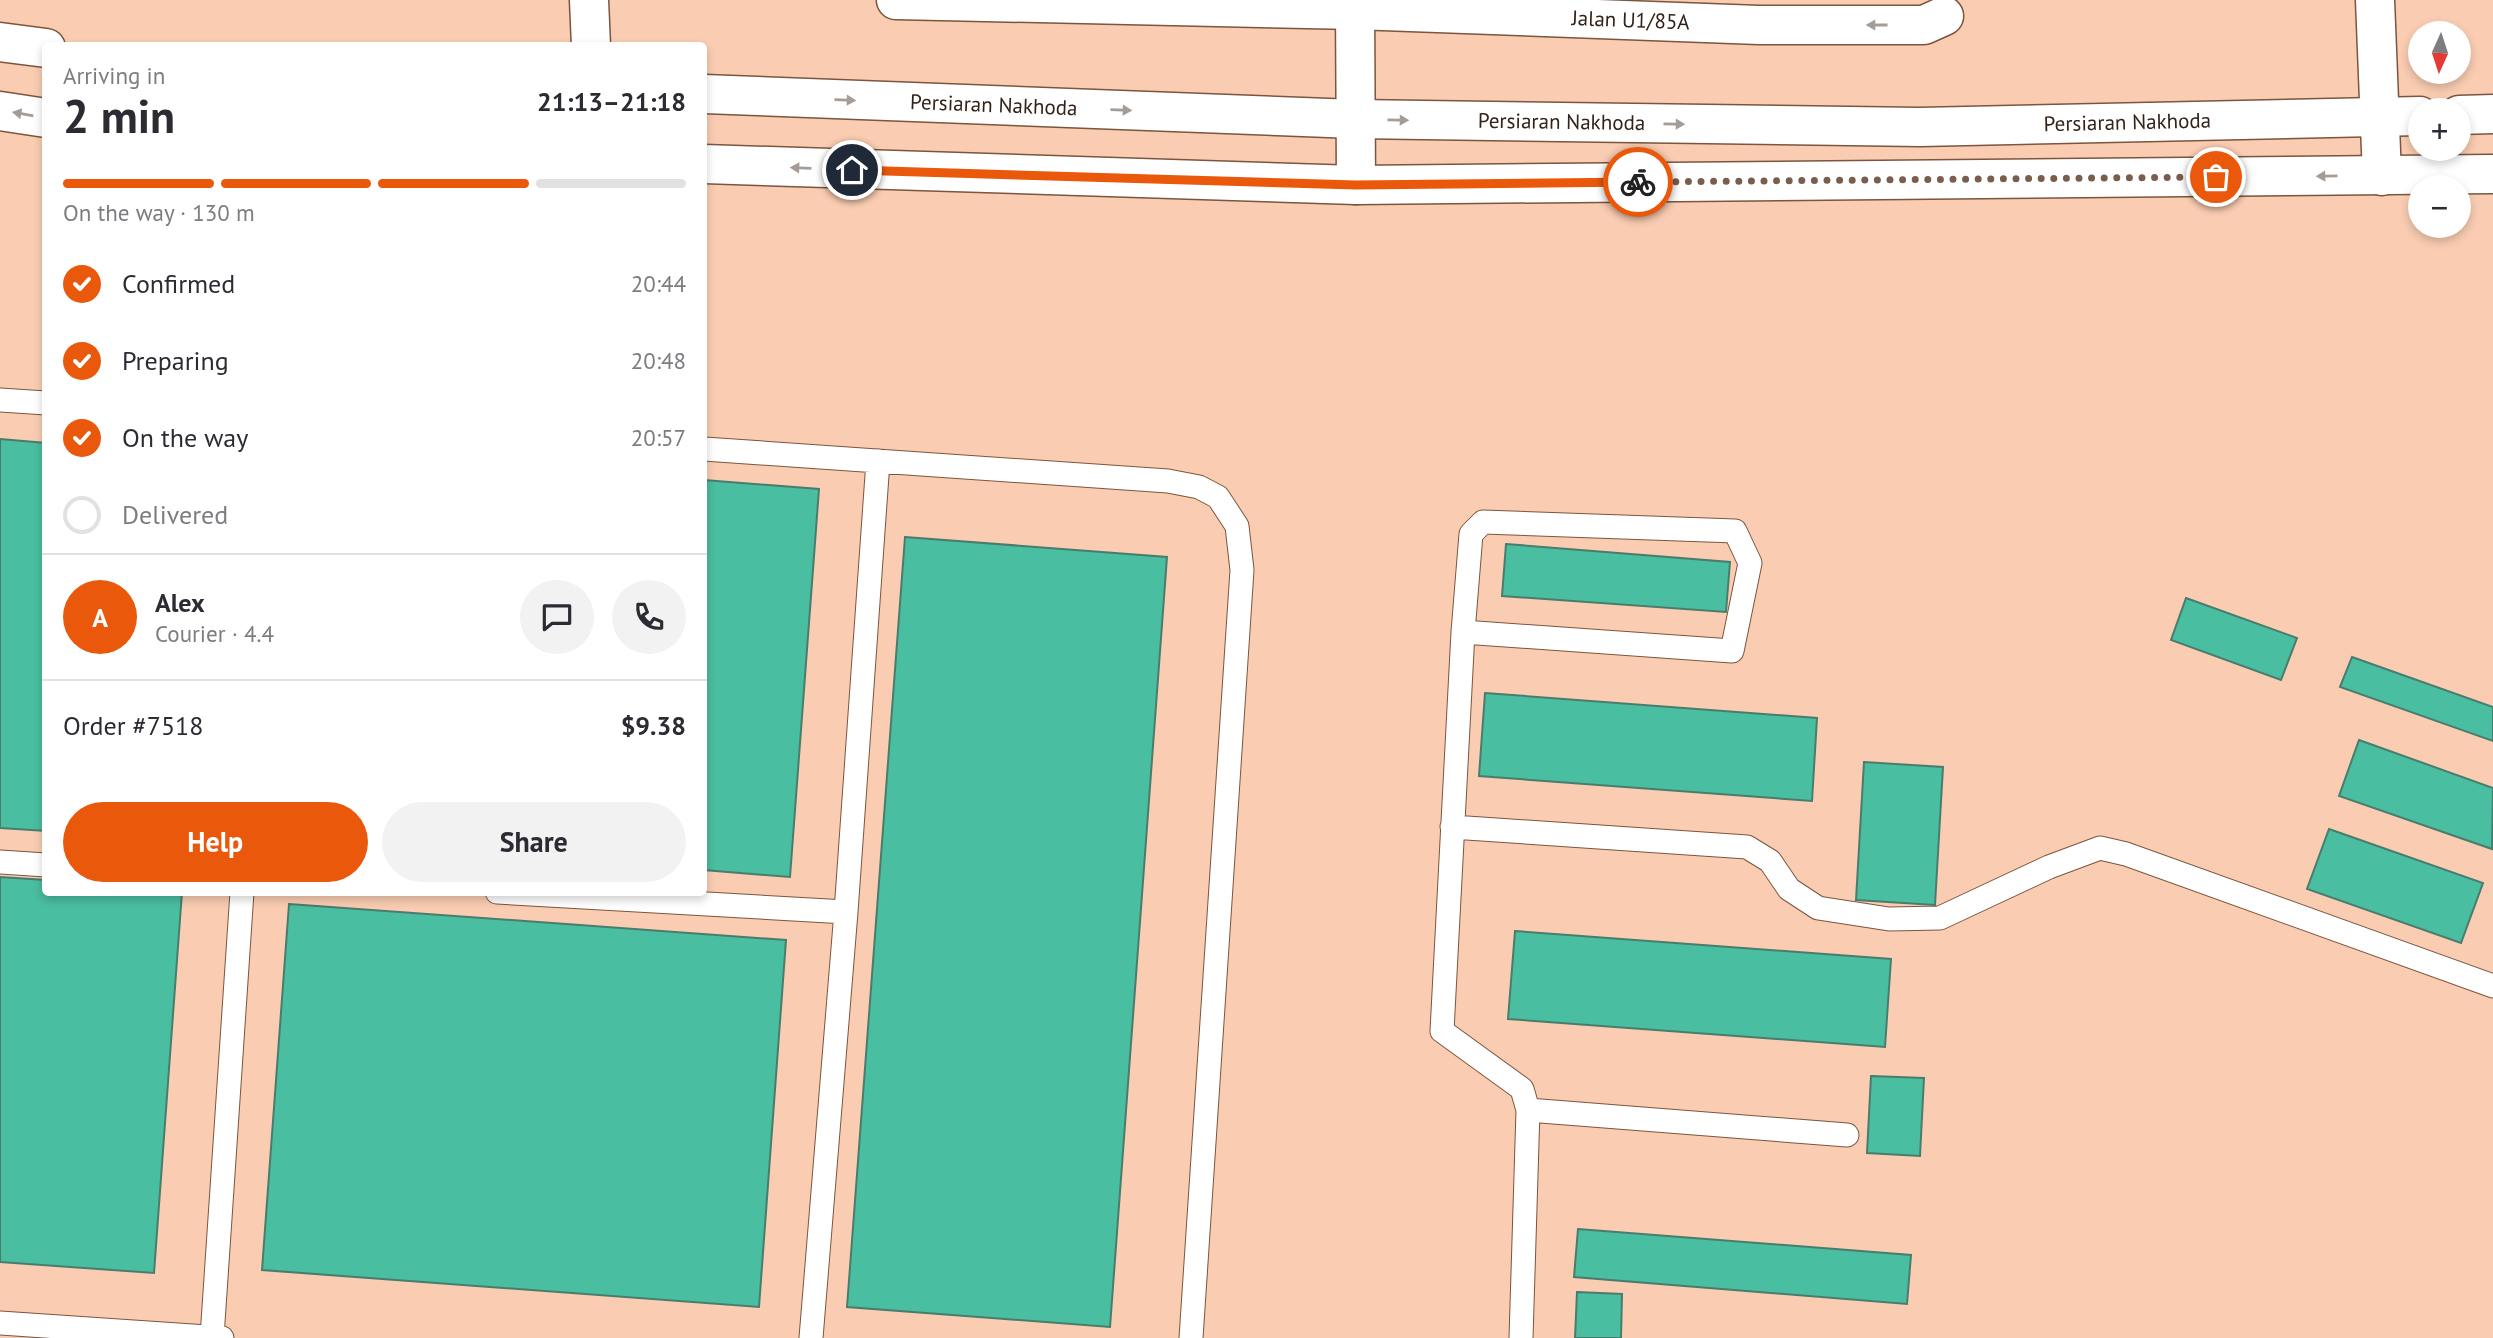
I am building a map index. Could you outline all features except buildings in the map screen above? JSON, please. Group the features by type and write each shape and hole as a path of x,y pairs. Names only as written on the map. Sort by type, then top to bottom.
{"street":[{"path":"589,0 591,42"},
{"name":"Jalan U1/85A","path":"896,0 1758,13 1924,24 1946,8"},
{"path":"2375,0 2382,176"},
{"path":"1355,5 1356,185"},
{"path":"0,42 42,47"},
{"name":"Persiaran Nakhoda","path":"707,94 1355,119 1920,127 2408,116"},
{"path":"0,111 42,117"},
{"path":"2471,115 2493,114"},
{"path":"707,164 1356,185 2493,174"}],"lane":[{"path":"0,400 42,403"},
{"path":"707,449 1168,481 1199,487 1218,497 1237,526 1242,570 1191,1338"},
{"path":"811,1338 846,912 878,461"},
{"path":"1463,632 1732,651 1750,563 1735,531 1483,522 1471,534 1463,632 1442,1031 1522,1089 1528,1110 1521,1338"},
{"path":"1452,827 1747,847 1770,861 1788,889 1818,908 1889,919 1940,918 2049,867 2100,848 2126,854 2493,986"},
{"path":"0,862 42,865"},
{"path":"212,1337 242,896"},
{"path":"567,896 846,912"},
{"path":"1528,1110 1847,1135"},
{"path":"0,1323 222,1338"}],"way so far":[{"path":"1638,182 2216,177"}],"route":[{"path":"852,170 1356,185 1638,182"}]}
